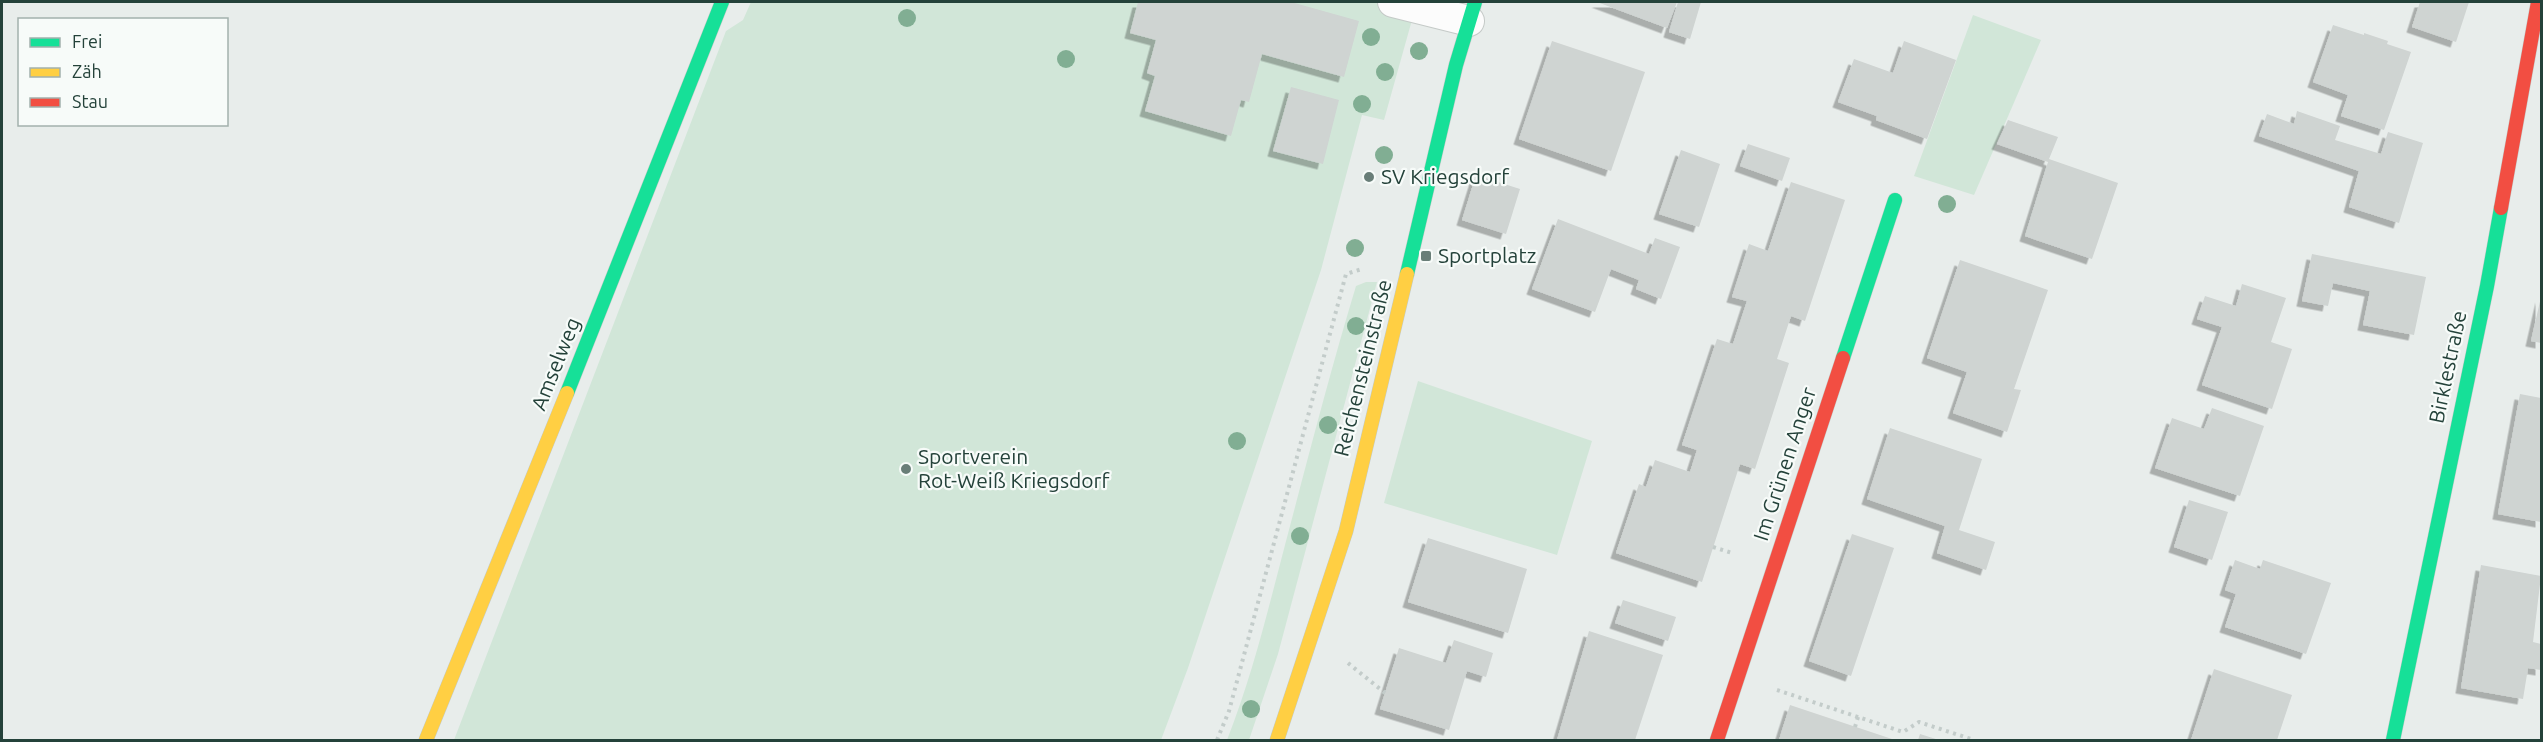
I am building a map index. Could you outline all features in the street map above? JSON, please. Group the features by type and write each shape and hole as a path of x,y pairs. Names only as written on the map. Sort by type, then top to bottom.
{"street":[{"name":"Amselweg","path":"426,741 649,190 722,2"},
{"name":"Birklestraße","path":"2393,741 2487,286 2538,2"},
{"name":"Reichensteinstraße","path":"1277,741 1346,531 1456,65 1472,11"},
{"name":"Im Grünen Anger","path":"1718,741 1737,676 1895,200"}],"lane":[{"path":"1393,2 1472,11"}],"path":[{"path":"1217,741 1229,711 1346,274 1365,268"},
{"path":"1737,676 1903,732 1919,722 1974,741"},
{"path":"1855,727 1857,717"}],"green space":[{"name":"Sportverein Rot-Weiß Kriegsdorf","path":"751,2 1417,2 1384,120 1362,115 1321,270 1188,668 1161,740 454,740 726,31 743,20"},
{"path":"1973,15 2041,40 1974,195 1914,176"},
{"path":"1366,282 1377,282 1278,654 1249,740 1227,740 1259,643 1319,415 1356,286"},
{"path":"1418,381 1592,441 1557,555 1384,503"}],"building":[{"path":"1138,2 1291,2 1359,21 1344,77 1262,54 1249,102 1241,100 1231,136 1145,111 1155,76 1147,73 1156,40 1130,33"},
{"path":"1597,2 1677,2 1667,28"},
{"path":"1678,2 1701,2 1690,39 1669,32"},
{"path":"2420,2 2469,2 2456,42 2412,27"},
{"path":"2333,25 2388,41 2387,44 2411,52 2384,130 2341,116 2348,95 2313,82"},
{"path":"1552,41 1645,72 1611,171 1519,139"},
{"path":"1904,41 1956,60 1927,139 1876,120 1877,116 1838,102 1854,59 1893,73"},
{"path":"1291,87 1339,100 1323,164 1273,151"},
{"path":"2297,111 2340,126 2335,140 2381,154 2388,132 2423,143 2399,223 2349,207 2359,171 2259,136 2267,114 2294,124"},
{"path":"2008,120 2058,137 2049,159 2118,183 2092,259 2025,236 2048,162 1997,144"},
{"path":"1748,144 1790,158 1782,181 1740,166"},
{"path":"1681,150 1720,164 1699,227 1659,214"},
{"path":"1476,175 1520,189 1506,234 1462,220"},
{"path":"1791,182 1845,200 1805,321 1791,316 1777,359 1789,363 1755,469 1740,464 1702,582 1616,553 1639,484 1646,487 1655,460 1690,472 1697,450 1682,445 1717,339 1733,344 1747,301 1732,297 1749,244 1768,251"},
{"path":"1558,219 1649,254 1655,238 1680,247 1661,299 1636,289 1639,280 1611,269 1595,312 1532,289"},
{"path":"2312,254 2426,277 2414,335 2363,325 2370,291 2333,283 2328,306 2302,301"},
{"path":"1960,260 2048,290 2014,389 2021,390 2007,432 1953,413 1967,372 1927,358"},
{"path":"2242,284 2286,298 2271,342 2292,349 2272,409 2202,385 2222,327 2197,319 2205,296 2236,306"},
{"path":"2541,297 2541,343 2531,341"},
{"path":"2520,394 2541,398 2541,522 2498,514"},
{"path":"2212,408 2264,426 2240,496 2155,468 2172,418 2204,429"},
{"path":"1890,428 1982,459 1959,530 1995,542 1986,570 1937,553 1945,526 1867,499"},
{"path":"2189,500 2228,512 2212,560 2174,547"},
{"path":"1852,534 1894,548 1851,676 1809,661"},
{"path":"1428,538 1527,569 1508,633 1408,602"},
{"path":"2235,560 2260,569 2263,560 2331,583 2306,654 2225,627 2236,594 2225,590"},
{"path":"2481,565 2541,576 2533,642 2541,644 2541,670 2528,668 2523,699 2461,688"},
{"path":"1623,600 1676,617 1668,641 1615,623"},
{"path":"1589,631 1663,655 1635,740 1557,740"},
{"path":"1454,640 1493,653 1486,677 1467,671 1449,730 1380,709 1399,648 1446,663"},
{"path":"2214,669 2292,695 2277,740 2191,740"},
{"path":"1790,705 1895,740 1779,740"},
{"path":"1920,734 1939,740 1918,740"}],"traffic: fast":[{"path":"567,393 722,2"},
{"path":"1407,274 1456,65 1475,2"},
{"path":"1843,358 1895,200"},
{"path":"2393,740 2501,208"}],"traffic: slow":[{"path":"1277,740 1346,531 1407,274"},
{"path":"426,740 567,393"}],"traffic: jam":[{"path":"2501,208 2538,2"},
{"path":"1717,740 1843,358"}],"place":[{"name":"SV Kriegsdorf","path":"1369,177"},
{"name":"Sportplatz","path":"1426,256"},
{"name":"Sportverein Rot-Weiß Kriegsdorf","path":"906,469"}]}
